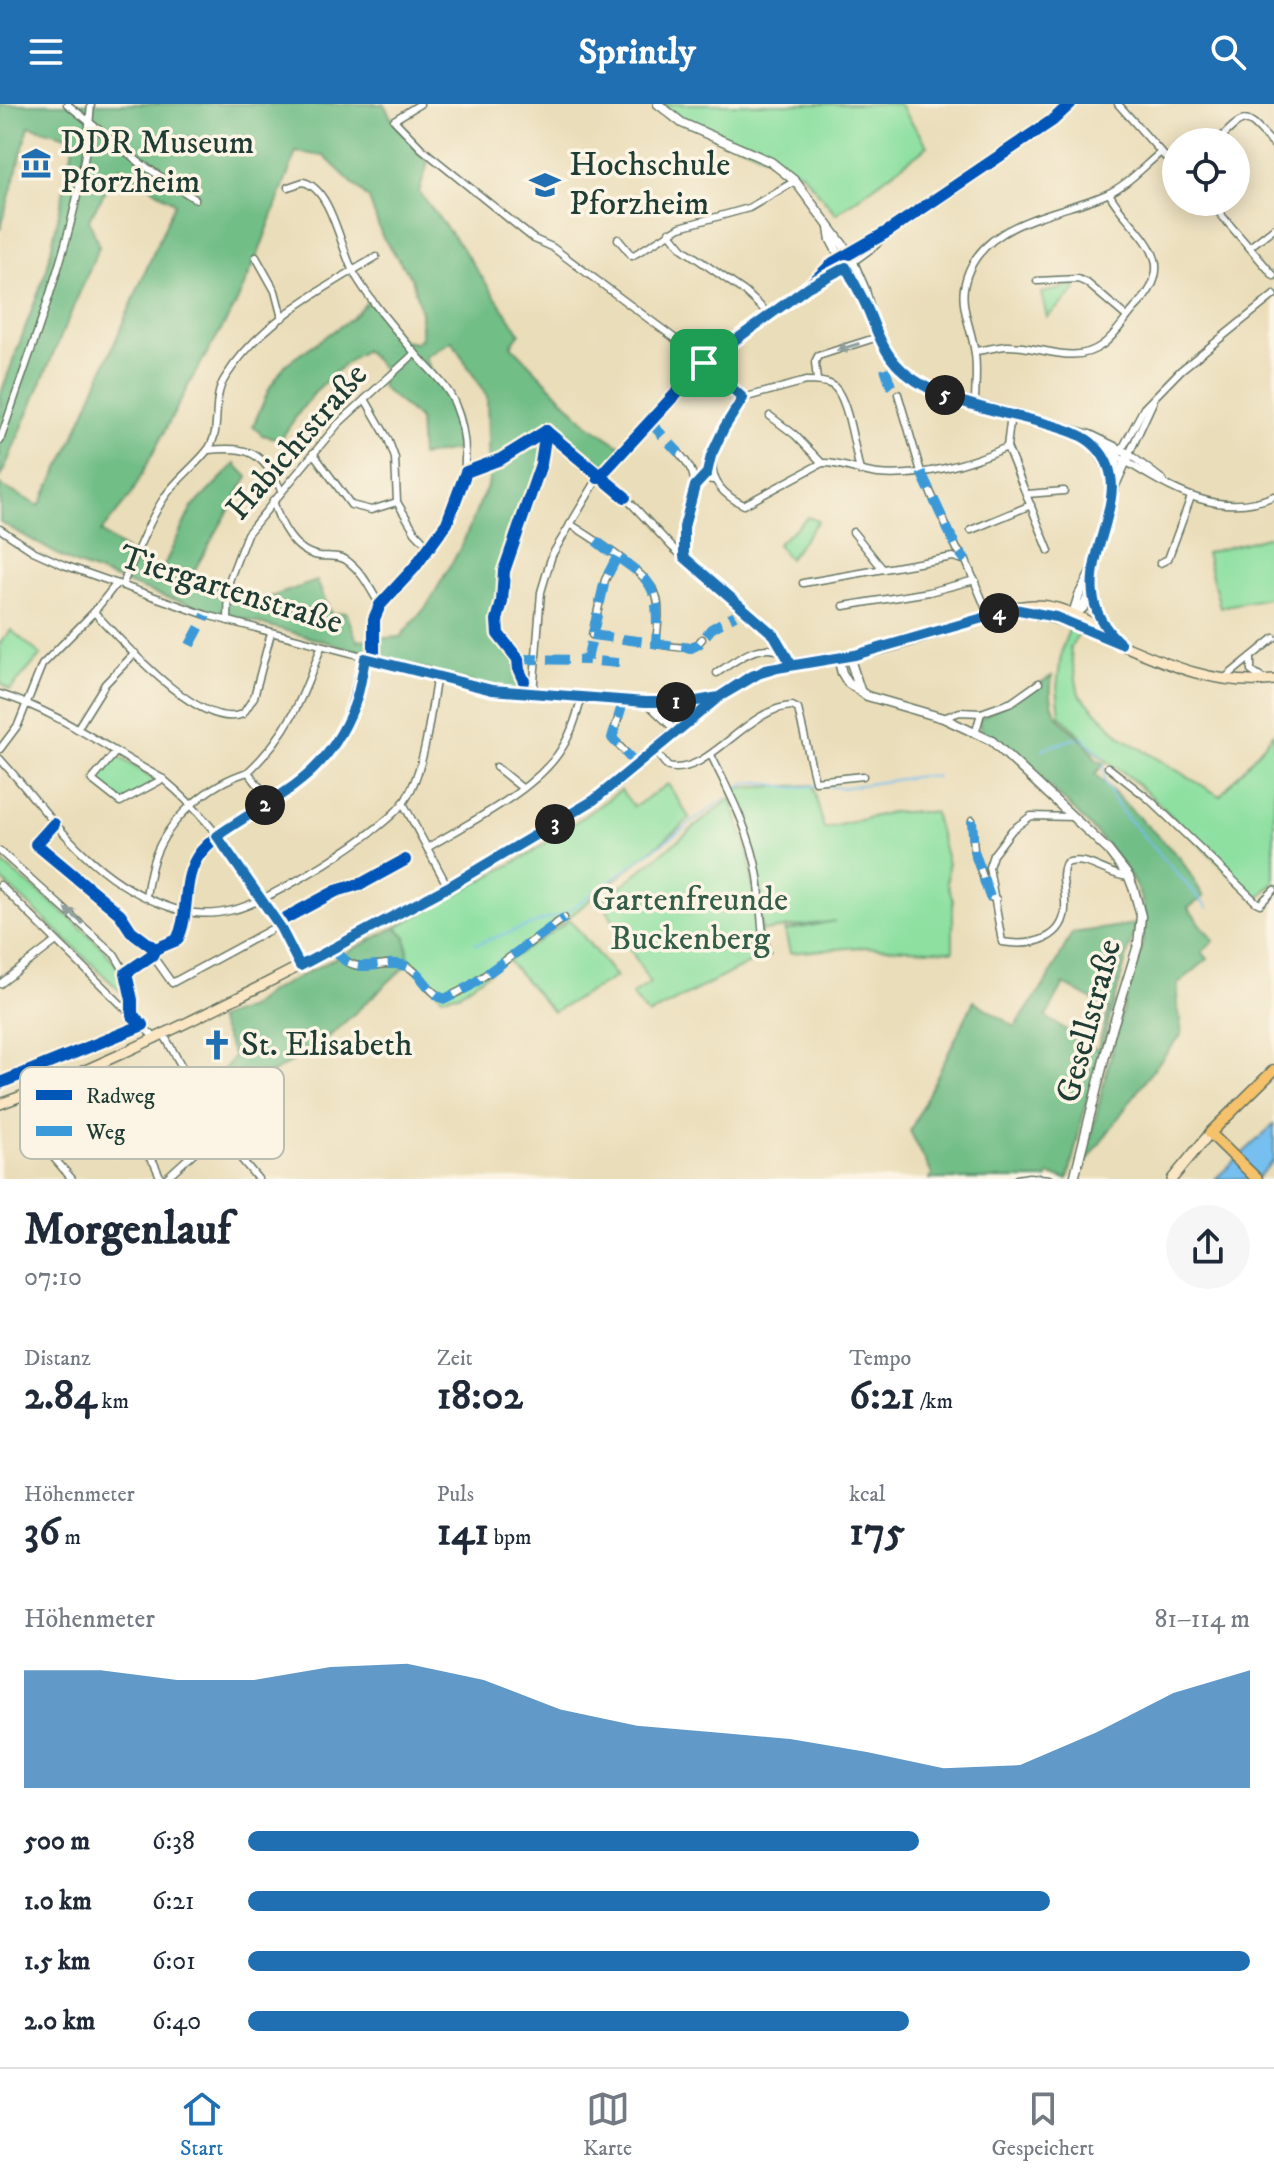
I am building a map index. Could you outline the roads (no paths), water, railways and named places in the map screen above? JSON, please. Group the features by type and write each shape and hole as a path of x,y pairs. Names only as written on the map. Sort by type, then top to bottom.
{"main road":[{"path":"1092,587 1094,607 1108,633"},
{"path":"95,1067 300,966 448,887 594,800 719,697 751,676 789,659 849,656 1014,609 1071,619 1108,633 1121,644"},
{"path":"1071,619 1178,669 1222,680 1271,680"},
{"path":"1172,1179 1216,1139 1274,1070"},
{"path":"0,1104 20,1096"},
{"path":"1216,1139 1257,1179"}],"street":[{"path":"67,104 140,163 195,199"},
{"path":"0,441 65,254 82,179 91,104"},
{"path":"420,104 394,120 422,149 534,239 552,247 604,284 743,398"},
{"path":"658,104 682,123 771,162 795,181 829,228 838,235 878,337 898,366 915,381 938,393 1090,435 1191,497 1226,506 1246,505 1274,496"},
{"path":"644,427 704,363 769,314 847,260 876,245 887,232 1053,120 1070,104"},
{"path":"975,404 975,351 964,303 969,272 993,241 1014,226 1109,193 1160,153 1122,105"},
{"path":"1230,128 1238,120 1250,120 1274,145"},
{"path":"618,239 632,256 669,232 749,208 795,181"},
{"path":"288,187 303,182 319,191 353,271 368,295 442,382 454,402 462,427 466,472 455,508 430,548 380,605 374,619 374,660"},
{"path":"975,351 1006,346 1065,355 1088,353 1104,344 1150,291 1156,274 1156,262 1148,244 1117,208 1109,193"},
{"path":"1223,216 1274,276"},
{"path":"1251,246 1274,228"},
{"path":"669,232 683,249 745,292 769,314"},
{"path":"256,257 275,291 282,318"},
{"path":"0,749 18,725 42,665 119,584 165,496 208,450 214,431 216,402 225,378 253,345 282,318 376,257"},
{"path":"1037,281 1078,279 1127,317"},
{"path":"1112,492 1112,476 1154,398 1181,370 1274,295"},
{"path":"817,380 815,362 818,356 878,337"},
{"name":"Habichtstraße","path":"228,621 229,581 247,534 313,453 415,353"},
{"path":"716,482 711,456 743,398 790,384 817,380 833,385 842,399 860,471"},
{"path":"898,394 921,472 975,580 989,616"},
{"path":"365,399 395,458 397,502 415,532 430,548"},
{"path":"1011,414 1007,447 1049,551"},
{"path":"770,416 795,435 822,463"},
{"path":"1074,432 1095,446 1123,456"},
{"path":"1095,446 1112,476"},
{"path":"702,478 708,477 716,482 735,501 744,505 822,463 897,475 921,472 1007,447"},
{"path":"208,450 231,448 252,451 262,459 281,490"},
{"path":"313,453 351,505 371,510 397,502"},
{"path":"679,453 694,472 695,486 684,527 684,557"},
{"path":"1071,619 1092,570 1123,456"},
{"path":"695,486 711,466"},
{"path":"533,694 541,592 552,555 598,478"},
{"path":"1027,494 1064,491"},
{"path":"625,497 636,512 684,557 774,635 789,659"},
{"path":"1160,563 1168,559 1191,497"},
{"path":"273,500 281,522 292,539 308,553 336,556 351,563 380,605"},
{"path":"971,530 1031,505"},
{"path":"570,524 641,574 654,590 658,617 656,644 691,648 702,639"},
{"name":"Tiergartenstraße","path":"0,529 33,551 228,621 492,690 624,699 665,706 686,723"},
{"path":"853,532 882,568"},
{"path":"592,635 605,580 617,557"},
{"path":"803,583 953,557 966,561"},
{"path":"1071,619 1083,608 1092,587 1092,570"},
{"path":"844,606 929,592 975,580"},
{"path":"94,612 159,677 199,707 238,716 254,697 271,633"},
{"path":"1222,680 1231,676 1274,638"},
{"path":"146,896 155,858 173,824 210,791 248,772 276,743 298,709 321,647"},
{"path":"717,673 750,651 767,648 789,659"},
{"path":"77,729 105,684 135,653"},
{"path":"849,656 860,690"},
{"path":"1251,657 1253,674 1271,680"},
{"path":"217,836 299,784 322,763 337,743 355,704 365,658"},
{"path":"838,658 848,683 860,690"},
{"path":"0,759 80,853 116,881 171,908 204,913 235,910 262,898 351,846 403,803 417,773 437,675"},
{"name":"Gesellstraße","path":"943,718 960,712 981,713 1012,702 1039,683"},
{"name":"Gesellstraße","path":"860,690 876,700 943,718 976,731 1017,762 1108,850 1129,877 1140,910 1138,945 1110,1036 1074,1179"},
{"path":"0,694 28,703 77,729 163,779 192,805 262,898 300,966"},
{"path":"427,848 522,788 543,771 560,751 574,726 582,696"},
{"name":"Tiergartenstraße","path":"645,702 691,702 719,697"},
{"path":"624,699 612,738 638,766"},
{"path":"645,702 677,732"},
{"path":"655,751 668,767 674,768 711,755 755,718 777,708 792,706 798,709 815,781 863,776"},
{"path":"976,731 976,722 981,713"},
{"path":"115,753 92,780 120,802 163,779"},
{"path":"711,755 740,814 750,845 758,878 760,929 767,951"},
{"path":"496,767 522,788"},
{"path":"1108,767 1150,800 1260,904 1274,890"},
{"path":"248,772 271,802"},
{"path":"403,803 448,887"},
{"name":"Gesellstraße","path":"1074,817 1031,816 1012,830 997,848 989,867 1002,942 1042,941 1055,934 1063,921 1066,904 1063,873 1066,863 1079,861 1120,877 1129,877"},
{"name":"Gesellstraße","path":"972,820 977,863 990,897 996,899"},
{"path":"0,851 115,955 130,981 132,1015"},
{"path":"0,885 55,942 132,1015 160,1037 179,1067"},
{"path":"335,948 341,958 359,967 404,965 411,968 438,997 445,999 470,986 564,918"},
{"path":"152,955 172,983 279,925"},
{"path":"0,984 55,942"},
{"path":"55,1159 72,1179"},
{"path":"151,1159 163,1179 186,1159"},
{"path":"241,1159 258,1179"},
{"path":"1017,1179 1049,1179"}],"water":[{"path":"1274,1124 1274,1160 1256,1179 1215,1179"}],"waterway":[{"path":"1082,737 1103,757"},
{"path":"1042,749 1077,738"},
{"path":"1104,764 1105,783 1121,811 1208,908"},
{"path":"734,791 744,784 759,782 793,788 822,785 841,788 921,776 937,777"},
{"path":"476,944 565,913 726,798"}],"place":[{"name":"DDR Museum Pforzheim","path":"36,163"},
{"name":"Hochschule Pforzheim","path":"545,185"},
{"name":"St. Elisabeth","path":"217,1045"}],"park label":[{"name":"Gartenfreunde Buckenberg","path":"690,920"}]}
